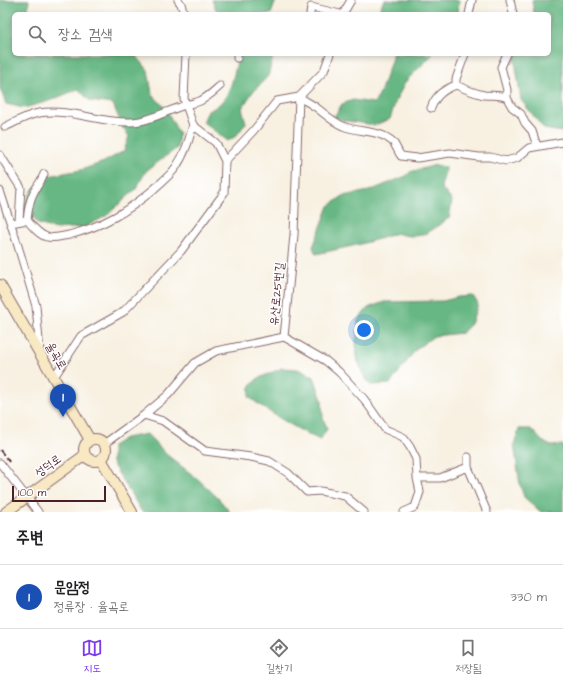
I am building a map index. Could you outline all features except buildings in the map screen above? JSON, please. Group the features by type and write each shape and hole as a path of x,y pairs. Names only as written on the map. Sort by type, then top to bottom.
{"street":[{"path":"178,0 183,12"},
{"path":"344,12 351,0"},
{"path":"469,12 472,0"},
{"path":"510,0 512,12"},
{"path":"310,12 311,7 332,12"},
{"path":"54,377 81,336 124,312 181,251 224,193 225,161 216,143 193,125 184,99 186,56"},
{"path":"225,161 254,130 277,101 299,97 324,71 329,56"},
{"path":"456,85 456,79 464,56"},
{"path":"505,56 501,67 507,90 507,98 512,107 521,114 525,123 532,131 537,146"},
{"path":"456,85 471,92 485,95 500,95 507,98"},
{"path":"431,108 435,99 456,85"},
{"path":"5,127 38,113 58,112 132,122 199,102 220,86"},
{"path":"299,97 332,120 344,126 362,132 376,133 385,137 393,143 401,156 417,158 450,154 490,157 506,161 517,158 529,148 563,142"},
{"name":"유산로25번길","path":"299,97 294,236 284,337 326,361 339,372 364,399 385,429 403,437 416,458 417,478 420,492 417,509"},
{"path":"11,223 23,221 45,237 51,238 74,233 104,223 120,215 144,198 175,169 185,152 193,125"},
{"path":"0,155 21,188 23,221"},
{"path":"23,221 30,199 40,184 44,174"},
{"path":"0,191 36,306 40,354"},
{"name":"율곡로","path":"0,285 90,440"},
{"path":"104,444 144,415 168,395 195,363 216,351 284,337"},
{"path":"144,415 163,421 205,451 269,461 288,473 307,492 320,491 345,496 364,512"},
{"path":"97,439 104,444 106,450 101,459 94,461 87,458 84,448 90,440 97,439"},
{"name":"성덕로","path":"6,512 85,455"},
{"path":"468,457 468,467 487,512"},
{"path":"101,459 132,512"},
{"path":"0,463 38,512"},
{"path":"417,478 440,478 468,467"},
{"path":"404,512 417,509"}],"green space":[{"path":"0,0 29,0 28,8 30,12 12,12 12,56 137,56 148,70 152,94 166,109 179,134 177,148 146,171 136,189 106,216 85,227 56,229 38,224 24,206 32,190 48,176 81,170 104,162 124,151 129,136 123,128 113,104 90,101 78,89 49,101 24,108 6,104 0,88"},
{"path":"212,0 276,0 272,12 217,12"},
{"path":"384,0 459,0 458,12 378,12"},
{"path":"532,0 563,0 563,132 544,129 521,100 516,56 551,56 551,12 534,12"},
{"path":"238,56 273,56 268,76 252,93 242,108 246,123 236,136 228,141 203,122 208,111 222,102 226,96 232,82"},
{"path":"392,56 431,56 406,81 396,100 390,119 375,125 346,121 334,117 342,104 353,100 374,103 379,96"},
{"path":"436,165 446,168 441,187 452,201 449,218 425,234 412,236 396,233 386,237 316,254 313,247 329,206 343,196 369,191 406,176 410,172"},
{"path":"473,296 478,304 471,324 462,333 434,336 416,349 390,384 370,385 362,372 357,358 356,342 358,320 368,308 384,302 443,301 459,297"},
{"path":"282,368 298,369 314,377 322,400 323,418 327,429 320,440 301,431 249,397 250,387 257,379"},
{"path":"519,429 531,429 542,441 551,446 563,445 563,512 541,512 524,497 520,485 514,444"},
{"path":"147,434 167,455 199,480 230,512 142,512 112,463 112,446 125,438"}],"railway":[{"path":"0,450 10,463"}],"place":[{"name":"문암정","path":"63,417"}]}
